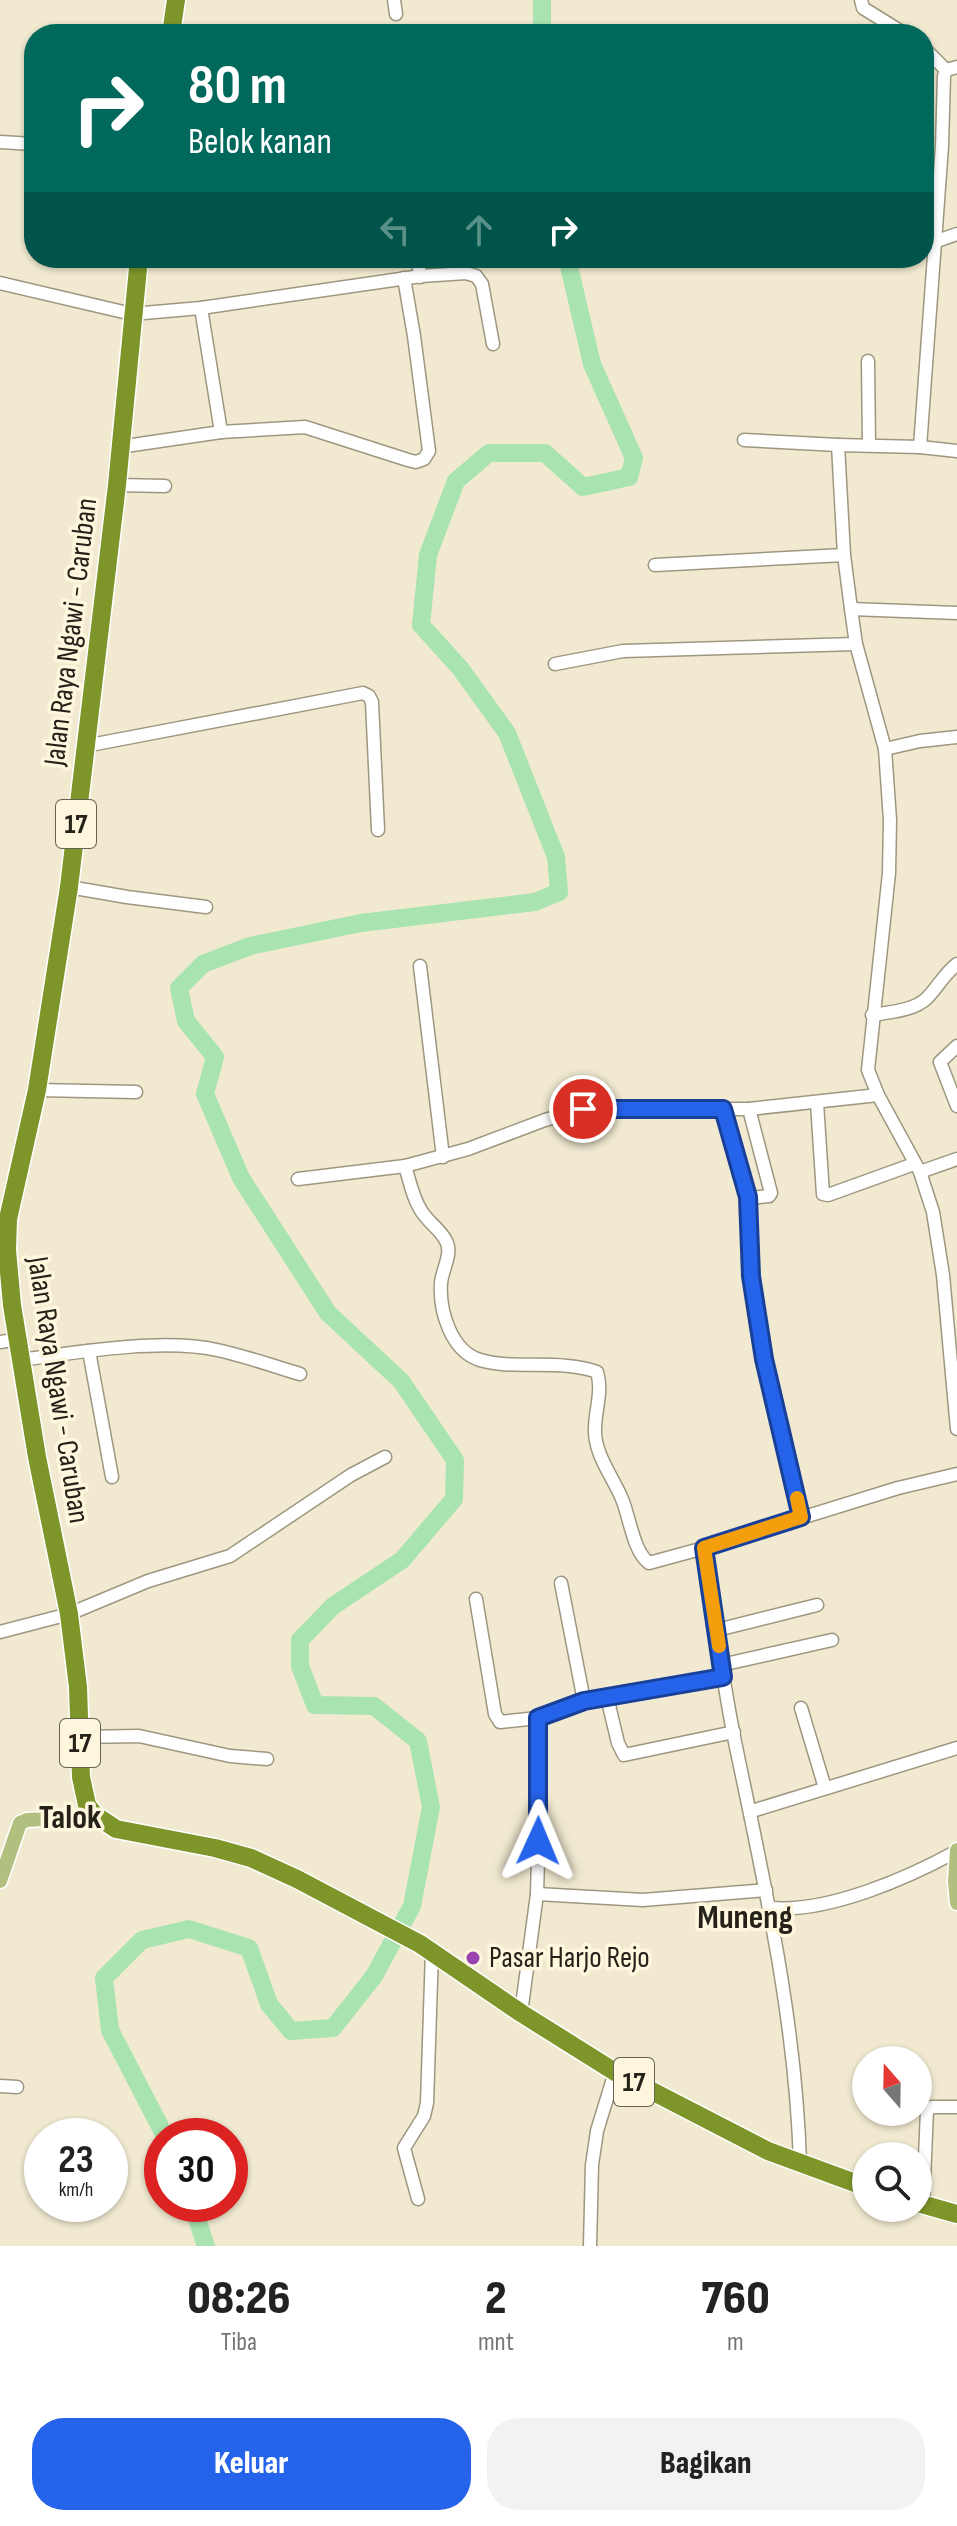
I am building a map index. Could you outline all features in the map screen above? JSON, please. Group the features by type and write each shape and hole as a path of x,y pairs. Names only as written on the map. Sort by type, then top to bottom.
{"highway":[{"path":"172,24 176,0"},
{"name":"Jalan Raya Ngawi - Caruban","path":"84,1795 78,1687 69,1614 21,1360 9,1340 8,1219 37,1090 69,887 117,485 138,268"},
{"name":"17","path":"84,1795 95,1815 116,1829 158,1835 251,1858 297,1879 426,1948 615,2072 700,2118 800,2164 852,2182"},
{"path":"932,2207 957,2214"}],"main road":[{"path":"70,1817 81,1806 84,1795"},
{"path":"0,1881 20,1823 70,1817 109,1824"},
{"path":"957,1851 957,1903"}],"street":[{"path":"861,0 863,8 889,24"},
{"path":"934,55 952,68 934,242 957,234"},
{"path":"0,142 24,143"},
{"path":"419,268 420,277"},
{"path":"920,447 932,268"},
{"path":"0,283 132,314 201,308 404,278 466,273 476,276 482,284 493,344"},
{"path":"119,447 221,432 305,427 408,460 416,462 424,459 429,451 404,278"},
{"path":"201,308 221,432"},
{"path":"868,361 869,445"},
{"path":"744,440 957,451"},
{"path":"838,445 844,555 851,609 856,644 885,749 890,820 889,873 868,1070 917,1168 933,1212 943,1275 957,1429"},
{"path":"117,485 165,486"},
{"path":"655,565 844,555"},
{"path":"851,609 957,613"},
{"path":"555,664 623,651 856,644"},
{"path":"85,746 363,693 372,702 378,830"},
{"path":"885,749 957,737"},
{"path":"69,887 206,907"},
{"path":"872,1015 923,1002 957,964"},
{"path":"420,966 443,1157"},
{"path":"957,1046 943,1057 940,1064 957,1106"},
{"path":"37,1090 136,1092"},
{"path":"298,1179 405,1166 443,1157 583,1109 749,1109 878,1095"},
{"path":"817,1103 822,1191 825,1195 957,1159"},
{"path":"723,1109 748,1197 751,1276 764,1359 801,1517"},
{"path":"748,1197 769,1196 771,1193 749,1109"},
{"path":"405,1166 421,1210 449,1248 441,1280 441,1298 454,1339 464,1352 481,1360 597,1372 596,1438 601,1457 622,1499 645,1560 654,1563 898,1488 957,1474"},
{"path":"943,1275 957,1273"},
{"path":"21,1360 89,1351 196,1347 300,1374"},
{"path":"89,1351 112,1477"},
{"path":"0,1632 69,1614 148,1581 230,1556 359,1470 385,1457"},
{"path":"704,1548 722,1671 771,1908 793,2045 800,2164"},
{"path":"561,1583 584,1701"},
{"path":"476,1599 495,1714 500,1722 506,1723 538,1718 584,1701 722,1671 832,1640"},
{"path":"717,1630 817,1605"},
{"path":"607,1697 624,1755 734,1732"},
{"path":"801,1708 825,1788"},
{"path":"521,2013 537,1894 538,1718"},
{"path":"80,1737 139,1736 230,1756 267,1759"},
{"path":"752,1811 957,1748"},
{"path":"771,1908 793,1910 859,1893 921,1871 957,1851"},
{"path":"537,1894 643,1900 766,1890"},
{"path":"418,2199 404,2148 424,2116 427,2103 426,1948"},
{"path":"590,2246 592,2165 597,2131 615,2072"},
{"path":"0,2086 17,2087"},
{"path":"925,2142 927,2110 932,2107 957,2107"}],"waterway":[{"path":"542,0 542,24"},
{"path":"156,2118 110,2030 104,1978 142,1940 189,1929 249,1948 269,2004 291,2031 333,2028 374,1976 412,1906 431,1807 418,1741 374,1706 315,1705 300,1666 300,1640 333,1606 402,1560 454,1499 455,1460 401,1381 328,1313 241,1178 205,1094 215,1057 186,1021 179,988 203,964 250,946 361,923 535,902 559,892 556,857 507,733 460,668 421,625 428,555 456,481 489,453 545,453 583,487 629,477 634,458 592,364 569,268"},
{"path":"198,2222 206,2246"}],"slow traffic":[{"path":"719,1646 704,1548 801,1517 797,1498"}],"place":[{"name":"Pasar Harjo Rejo","path":"473,1958"}],"district":[{"name":"Talok","path":"70,1817"},
{"name":"Muneng","path":"745,1917"}],"route":[{"path":"538,1841 538,1718 584,1701 723,1677 704,1548 801,1517 764,1359 751,1276 748,1197 723,1109 583,1109"}]}
